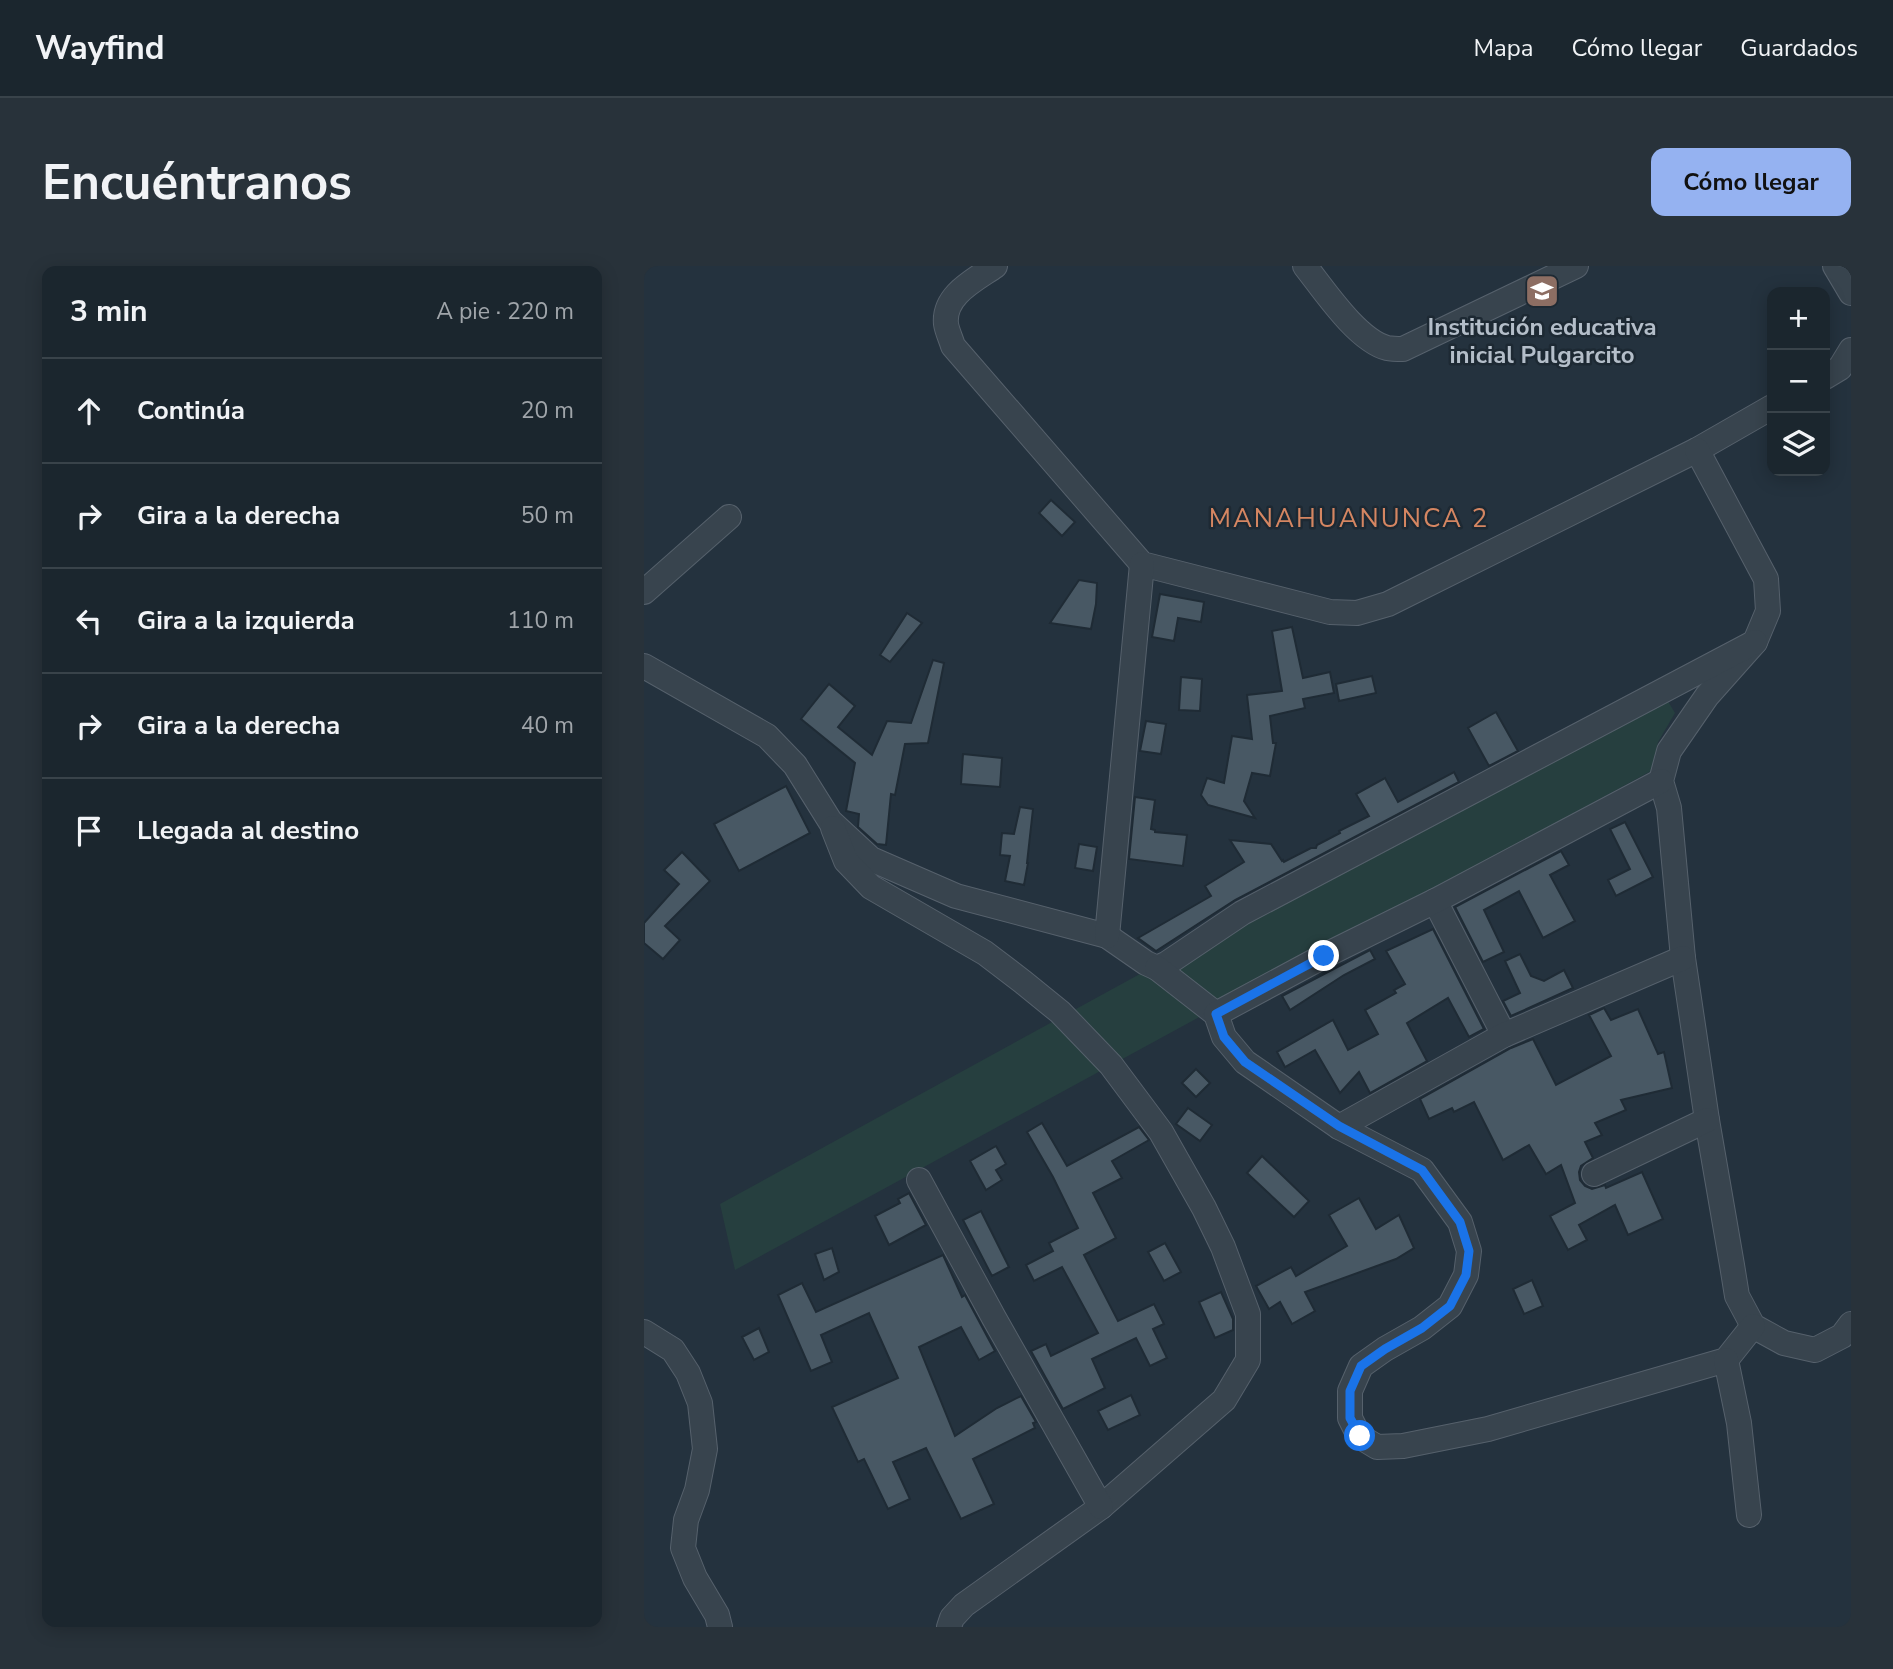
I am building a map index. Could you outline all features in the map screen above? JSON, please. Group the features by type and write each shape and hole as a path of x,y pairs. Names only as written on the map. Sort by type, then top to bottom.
{"street":[{"path":"995,266 960,290 948,306 946,323 953,346 1142,565 1329,612 1357,613 1388,604 1697,450 1767,410"},
{"path":"1305,266 1353,326 1370,340 1387,348 1403,349 1576,266"},
{"path":"1835,266 1851,293"},
{"path":"1830,374 1840,368 1851,350"},
{"path":"1697,450 1766,579 1768,611 1755,642 1707,696 1668,751 1661,781 1669,808 1684,958 1707,1120 1737,1297 1753,1326 1784,1343 1815,1350 1842,1336 1851,1324"},
{"path":"644,592 729,517"},
{"path":"1108,936 1142,565"},
{"path":"1157,968 1242,913 1755,642"},
{"path":"644,666 767,736 795,765 830,821 846,861 870,887 994,960 1060,1012 1111,1065 1161,1132 1203,1208 1223,1248 1248,1314 1248,1360 1224,1400 1101,1507 964,1605 952,1618 949,1627"},
{"path":"1216,1014 1661,781"},
{"path":"830,821 871,859 956,896 1108,936 1157,968 1216,1014 1224,1037 1245,1062 1339,1126 1422,1170 1460,1222 1469,1251 1466,1275 1450,1306 1422,1328 1361,1366 1350,1391 1350,1418 1360,1436 1377,1447 1403,1446 1488,1429 1726,1360 1753,1326"},
{"path":"1435,901 1504,1035"},
{"path":"1339,1126 1504,1035 1684,958"},
{"path":"1594,1174 1707,1120"},
{"path":"919,1180 1101,1507"},
{"path":"644,1332 673,1350 688,1373 700,1403 705,1449 697,1490 686,1520 683,1548 695,1578 717,1615 720,1627"},
{"path":"1726,1360 1738,1423 1749,1515"}],"green space":[{"path":"1666,698 1675,713 1658,742 1651,771 735,1270 720,1204 1149,969"}],"building":[{"path":"1051,500 1075,522 1062,536 1039,513"},
{"path":"1079,580 1097,583 1091,629 1050,623"},
{"path":"1160,594 1204,602 1201,622 1178,618 1174,641 1152,637"},
{"path":"907,613 922,623 890,662 880,655"},
{"path":"1292,627 1303,678 1330,672 1334,693 1303,699 1305,708 1270,716 1273,743 1276,743 1270,776 1252,773 1244,801 1255,818 1208,805 1201,795 1207,778 1224,783 1232,736 1252,739 1247,695 1282,691 1272,631"},
{"path":"933,660 944,663 928,743 905,744 895,795 891,794 886,845 877,844 858,827 859,814 846,811 855,763 801,719 829,684 855,706 838,727 872,755 887,721 911,723"},
{"path":"1372,676 1376,693 1339,701 1336,684"},
{"path":"1181,677 1202,679 1200,711 1179,710"},
{"path":"1496,712 1518,751 1489,766 1468,728"},
{"path":"1146,721 1166,724 1161,754 1140,751"},
{"path":"963,754 1002,758 1000,787 961,784"},
{"path":"1454,772 1459,782 1235,900 1156,951 1138,938 1211,896 1205,886 1244,862 1230,840 1271,844 1284,862 1316,848 1340,833 1339,831 1369,816 1356,794 1385,778 1398,802"},
{"path":"786,786 810,833 739,871 714,824"},
{"path":"1135,797 1155,800 1151,829 1155,832 1187,835 1183,866 1129,859"},
{"path":"1020,807 1033,809 1024,885 1005,881 1010,856 1000,855 1002,833 1014,834"},
{"path":"1625,822 1653,877 1616,896 1608,880 1630,869 1610,829"},
{"path":"1079,844 1097,847 1093,871 1075,868"},
{"path":"1561,851 1569,865 1550,875 1575,921 1543,938 1519,891 1484,910 1504,952 1483,962 1455,907"},
{"path":"682,852 710,881 665,926 680,940 663,959 644,943 644,923 679,884 664,870"},
{"path":"1433,929 1484,1029 1469,1037 1448,998 1407,1023 1427,1061 1370,1093 1359,1072 1340,1093 1315,1050 1285,1067 1277,1052 1333,1020 1348,1050 1378,1034 1365,1010 1396,993 1394,990 1405,984 1386,951"},
{"path":"1370,950 1375,959 1344,975 1290,1010 1282,996"},
{"path":"1520,954 1531,976 1544,981 1564,970 1573,988 1511,1016 1503,1001 1520,993 1505,961"},
{"path":"1604,1008 1611,1020 1638,1009 1658,1054 1664,1052 1672,1088 1621,1100 1626,1110 1595,1123 1602,1135 1585,1142 1593,1158 1581,1166 1580,1180 1592,1189 1605,1185 1606,1188 1642,1172 1663,1219 1628,1235 1615,1205 1579,1225 1587,1240 1568,1250 1550,1216 1575,1203 1561,1165 1546,1174 1529,1145 1503,1160 1474,1102 1454,1112 1452,1108 1429,1119 1420,1099 1511,1048 1533,1039 1556,1085 1611,1056 1589,1015"},
{"path":"1196,1069 1210,1083 1196,1097 1182,1083"},
{"path":"1188,1108 1212,1125 1200,1141 1176,1124"},
{"path":"1042,1123 1067,1166 1139,1127 1149,1140 1112,1161 1122,1178 1093,1193 1116,1238 1084,1255 1118,1321 1154,1304 1164,1324 1153,1329 1167,1358 1150,1366 1136,1338 1092,1359 1105,1388 1063,1409 1031,1351 1046,1344 1051,1356 1098,1333 1062,1267 1034,1281 1026,1265 1053,1251 1049,1243 1078,1228 1027,1132"},
{"path":"996,1146 1006,1164 996,1170 1002,1180 986,1190 970,1161"},
{"path":"1262,1156 1309,1201 1294,1217 1247,1173"},
{"path":"909,1193 926,1225 889,1245 875,1216 900,1203 898,1199"},
{"path":"1359,1198 1376,1229 1399,1215 1414,1248 1396,1259 1305,1292 1315,1311 1292,1324 1280,1302 1269,1309 1256,1286 1291,1267 1296,1276 1347,1246 1329,1215"},
{"path":"981,1211 1009,1267 992,1276 963,1220"},
{"path":"1165,1243 1181,1272 1164,1281 1148,1252"},
{"path":"832,1248 839,1272 824,1280 815,1254"},
{"path":"943,1255 962,1297 965,1295 995,1351 979,1360 961,1327 919,1347 955,1436 997,1408 1021,1396 1036,1422 1033,1423 1035,1428 973,1459 994,1504 961,1519 926,1448 893,1462 910,1499 888,1509 864,1459 858,1462 832,1407 898,1378 869,1313 821,1335 832,1362 811,1371 778,1295 802,1283 816,1312"},
{"path":"1532,1280 1543,1306 1524,1314 1513,1289"},
{"path":"1221,1292 1233,1319 1233,1330 1215,1338 1199,1302"},
{"path":"759,1328 769,1352 754,1360 742,1337"},
{"path":"1131,1395 1140,1415 1108,1430 1098,1411"}],"place":[{"name":"Institución educativa inicial Pulgarcito","path":"1542,291"}],"district":[{"name":"MANAHUANUNCA 2","path":"1349,518"}],"route":[{"path":"1324,956 1216,1014 1224,1037 1245,1062 1339,1126 1422,1170 1460,1222 1469,1251 1466,1275 1450,1306 1422,1328 1361,1366 1350,1391 1350,1418 1360,1436"}]}
